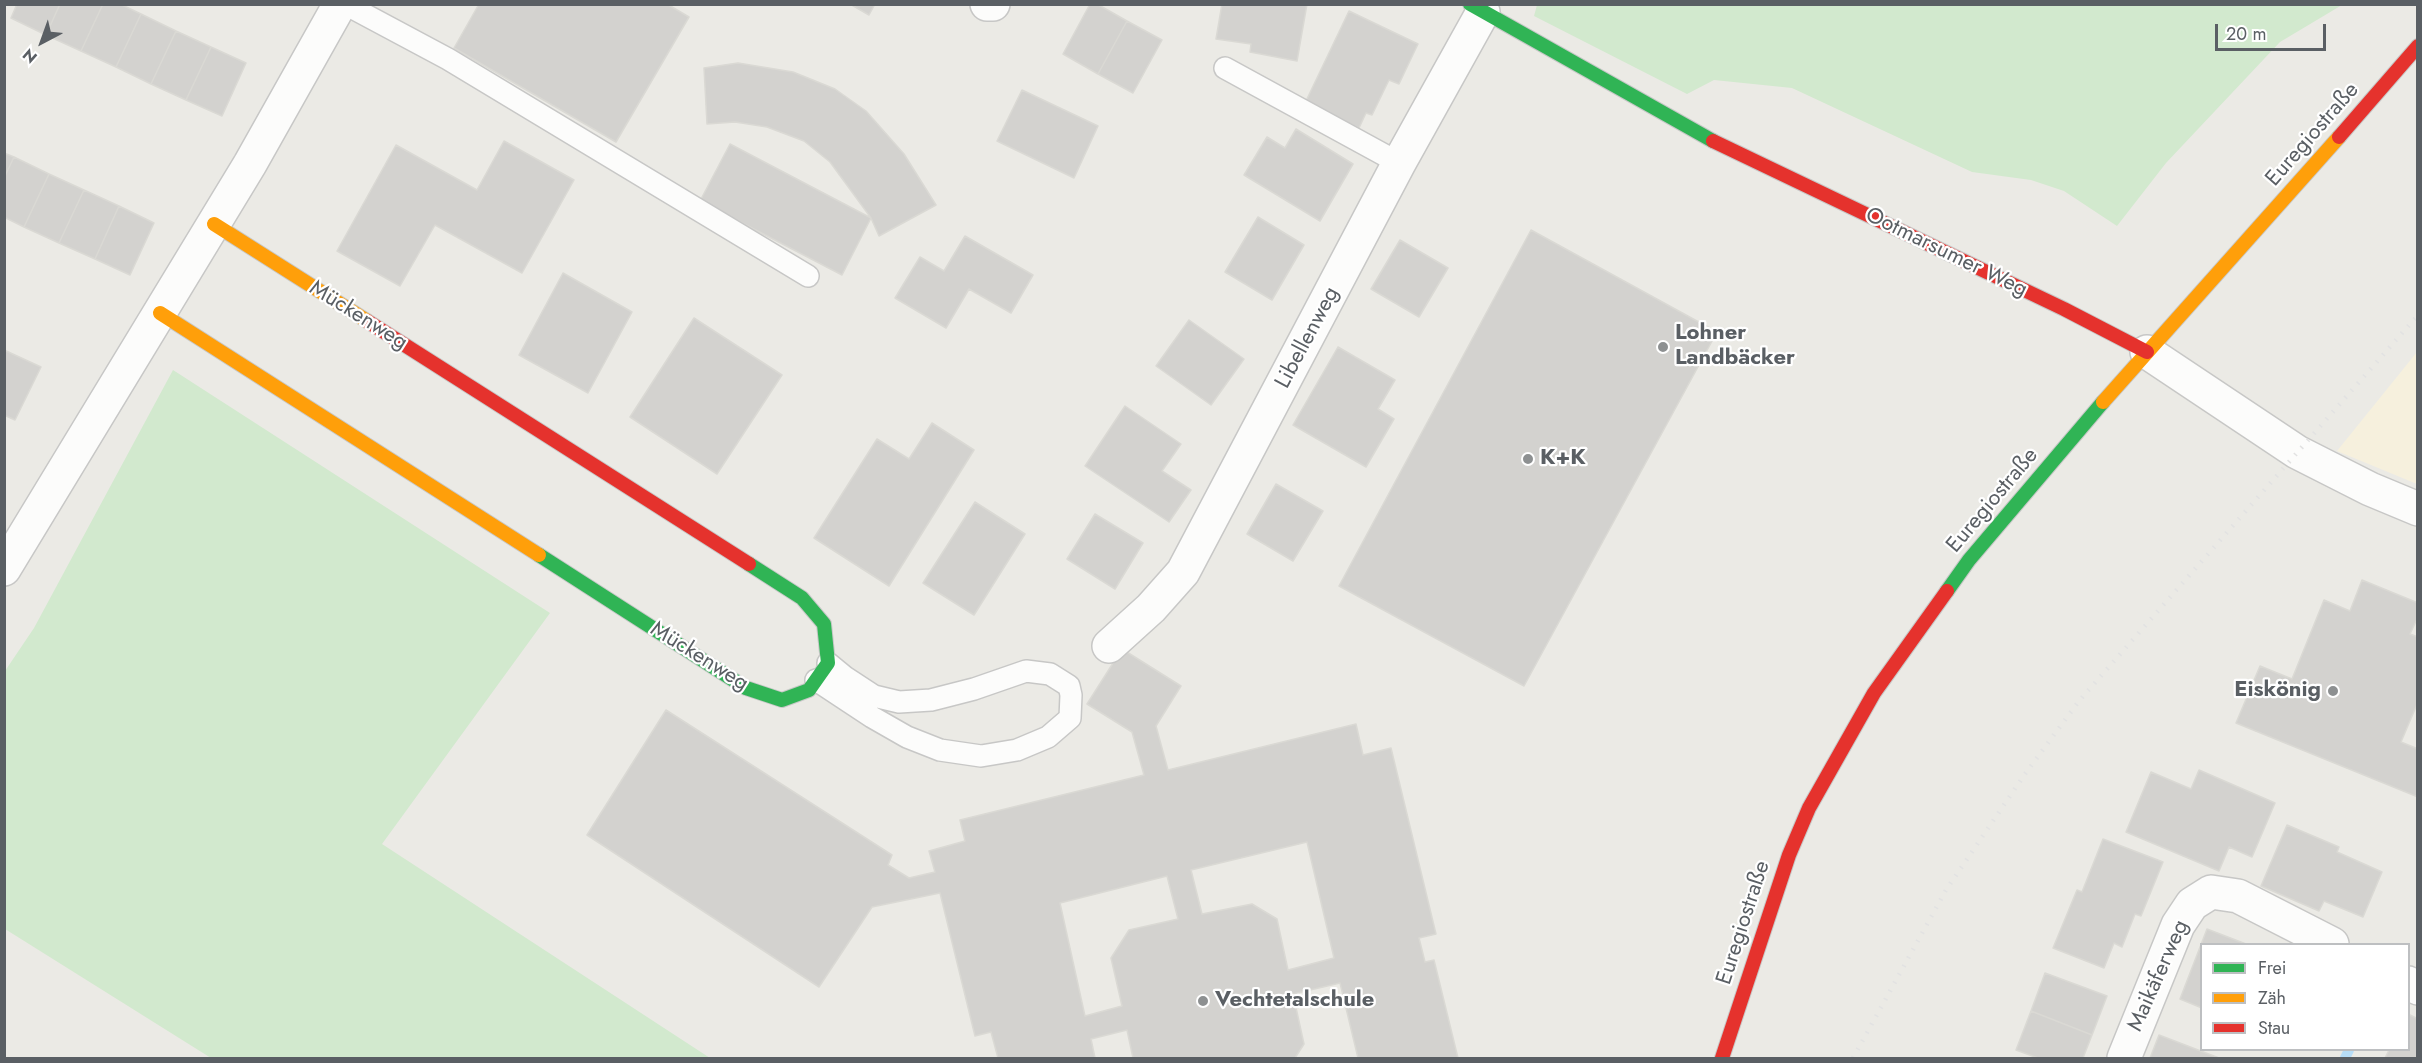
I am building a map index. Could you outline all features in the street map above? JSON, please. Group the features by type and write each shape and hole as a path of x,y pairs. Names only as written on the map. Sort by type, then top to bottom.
{"street":[{"path":"4,569 214,224 340,4"},
{"path":"987,4 993,4"},
{"name":"Libellenweg","path":"1109,646 1151,608 1183,572 1399,163 1476,8"},
{"name":"Ootmarsumer Weg","path":"1476,8 1710,140 2064,309 2147,352 2297,452 2370,489 2418,509"},
{"name":"Euregiostraße","path":"1722,1059 1789,855 1809,808 1874,693 1969,560 2147,352 2285,199 2418,46"},
{"name":"Mückenweg","path":"160,313 746,688 782,700 809,690 822,671 825,624 802,598 214,224"},
{"name":"Maikäferweg","path":"2124,1059 2178,925 2192,904 2211,892 2238,896 2328,943"}],"lane":[{"path":"345,4 448,59 808,276"},
{"path":"1225,68 1399,163"},
{"path":"822,671 845,677 874,696 899,702 931,700 974,689 1026,671 1050,674 1069,686 1070,718 1048,737 1017,750 981,756 940,750 906,737 872,717 822,671"}],"shaded area":[{"path":"2417,352 2417,484 2337,451"}],"green space":[{"path":"1537,4 2342,5 2280,42 2166,163 2117,226 2064,191 2031,180 1972,172 1792,88 1714,80 1687,94 1534,16"},
{"path":"173,370 550,613 382,844 710,1058 211,1058 5,929 5,671 34,628"}],"building":[{"path":"17,4 60,4 46,35 11,18"},
{"path":"60,4 103,4 81,51 46,35"},
{"path":"103,4 120,4 141,14 116,67 81,51"},
{"path":"479,4 667,4 689,17 616,142 454,48"},
{"path":"850,4 875,4 869,15"},
{"path":"1090,4 1097,4 1127,21 1098,74 1063,54"},
{"path":"1222,4 1307,4 1297,61 1250,52 1251,44 1216,39"},
{"path":"1349,11 1418,44 1399,84 1389,80 1372,115 1366,113 1359,128 1305,103"},
{"path":"141,14 176,31 151,84 116,67"},
{"path":"1127,21 1162,40 1133,93 1098,74"},
{"path":"176,31 211,47 186,100 151,84"},
{"path":"211,47 246,63 222,116 186,100"},
{"path":"738,63 793,72 835,89 866,111 904,154 936,205 879,236 871,218 830,162 804,141 767,127 735,122 707,124 704,68"},
{"path":"1022,90 1098,126 1074,178 997,141"},
{"path":"1296,129 1353,164 1320,221 1244,175 1267,137 1285,148"},
{"path":"504,141 574,180 522,273 435,225 400,286 337,251 396,145 477,190"},
{"path":"730,144 871,218 842,275 700,201"},
{"path":"4,153 14,157 4,178"},
{"path":"14,157 49,174 24,227 4,217 4,178"},
{"path":"49,174 84,190 59,243 24,227"},
{"path":"84,190 119,206 95,259 59,243"},
{"path":"119,206 154,223 130,275 95,259"},
{"path":"1258,217 1304,245 1272,300 1225,272"},
{"name":"K+K","path":"1531,230 1717,332 1524,686 1339,586"},
{"path":"965,236 1033,275 1011,313 969,289 946,328 895,298 920,257 944,271"},
{"path":"1400,240 1448,268 1419,317 1371,289"},
{"path":"563,273 632,312 588,393 519,355"},
{"path":"694,318 782,375 717,474 630,417"},
{"path":"1189,320 1244,359 1211,405 1156,366"},
{"path":"1338,347 1395,380 1378,409 1394,419 1366,467 1293,425"},
{"path":"4,350 41,367 15,420 4,415"},
{"path":"1125,406 1181,444 1162,471 1191,490 1169,522 1085,466"},
{"path":"932,423 974,450 889,586 814,538 877,439 909,459"},
{"path":"1276,484 1323,511 1293,561 1247,534"},
{"path":"975,502 1025,534 974,615 923,583"},
{"path":"1095,514 1143,543 1115,589 1067,559"},
{"name":"Eiskönig","path":"2362,580 2418,603 2418,617 2410,634 2418,637 2418,702 2401,742 2418,749 2418,797 2236,723 2260,666 2292,679 2324,600 2350,611"},
{"path":"1122,649 1181,686 1156,726 1168,770 1356,724 1363,755 1391,748 1436,934 1419,938 1425,962 1434,960 1458,1058 1358,1058 1340,983 1293,994 1304,1044 1295,1058 1133,1058 1127,1030 1091,1039 1095,1058 998,1058 991,1032 975,1036 940,893 872,907 819,987 587,835 666,710 892,855 888,865 909,878 935,872 929,851 965,841 960,820 1144,775 1132,732 1087,704","holes":["1307,842 1334,958 1288,970 1277,919 1252,904 1202,914 1191,870","1167,876 1178,919 1129,930 1111,958 1122,1006 1085,1016 1060,903"]},
{"path":"2199,770 2275,803 2252,857 2229,847 2219,871 2126,832 2151,772 2191,789"},
{"path":"2287,825 2339,847 2337,852 2382,872 2363,917 2324,901 2319,911 2261,886"},
{"path":"2103,839 2163,862 2141,916 2135,914 2122,947 2114,943 2104,968 2053,948 2077,890 2082,892"},
{"path":"2207,929 2243,943 2202,943"},
{"path":"2200,947 2200,1007 2180,999"},
{"path":"2045,973 2107,996 2092,1035 2031,1011"},
{"path":"2031,1011 2092,1035 2083,1058 2038,1058 2016,1050"},
{"path":"2410,1015 2418,1019 2418,1058 2385,1058 2388,1051 2410,1051"},
{"path":"2159,1035 2219,1058 2150,1058"}],"waterway":[{"path":"2345,1058 2348,1051"}],"railway":[{"path":"1853,1058 1946,890 2025,774 2079,701 2418,315"}],"traffic: fast":[{"path":"1470,4 1713,141"},
{"path":"1947,591 1969,560 2103,402"},
{"path":"539,555 746,688 782,700 809,690 828,663 824,624 802,598 749,564"}],"traffic: slow":[{"path":"2103,402 2339,137"},
{"path":"214,224 367,321"},
{"path":"160,313 539,555"}],"traffic: jam":[{"path":"2339,137 2418,46"},
{"path":"1713,141 2064,309 2147,352"},
{"path":"367,321 749,564"},
{"path":"1722,1058 1789,855 1809,808 1874,693 1947,591"}],"place":[{"name":"Lohner Landbäcker","path":"1663,347"},
{"name":"K+K","path":"1528,459"},
{"name":"Eiskönig","path":"2333,691"},
{"name":"Vechtetalschule","path":"1203,1001"}]}
